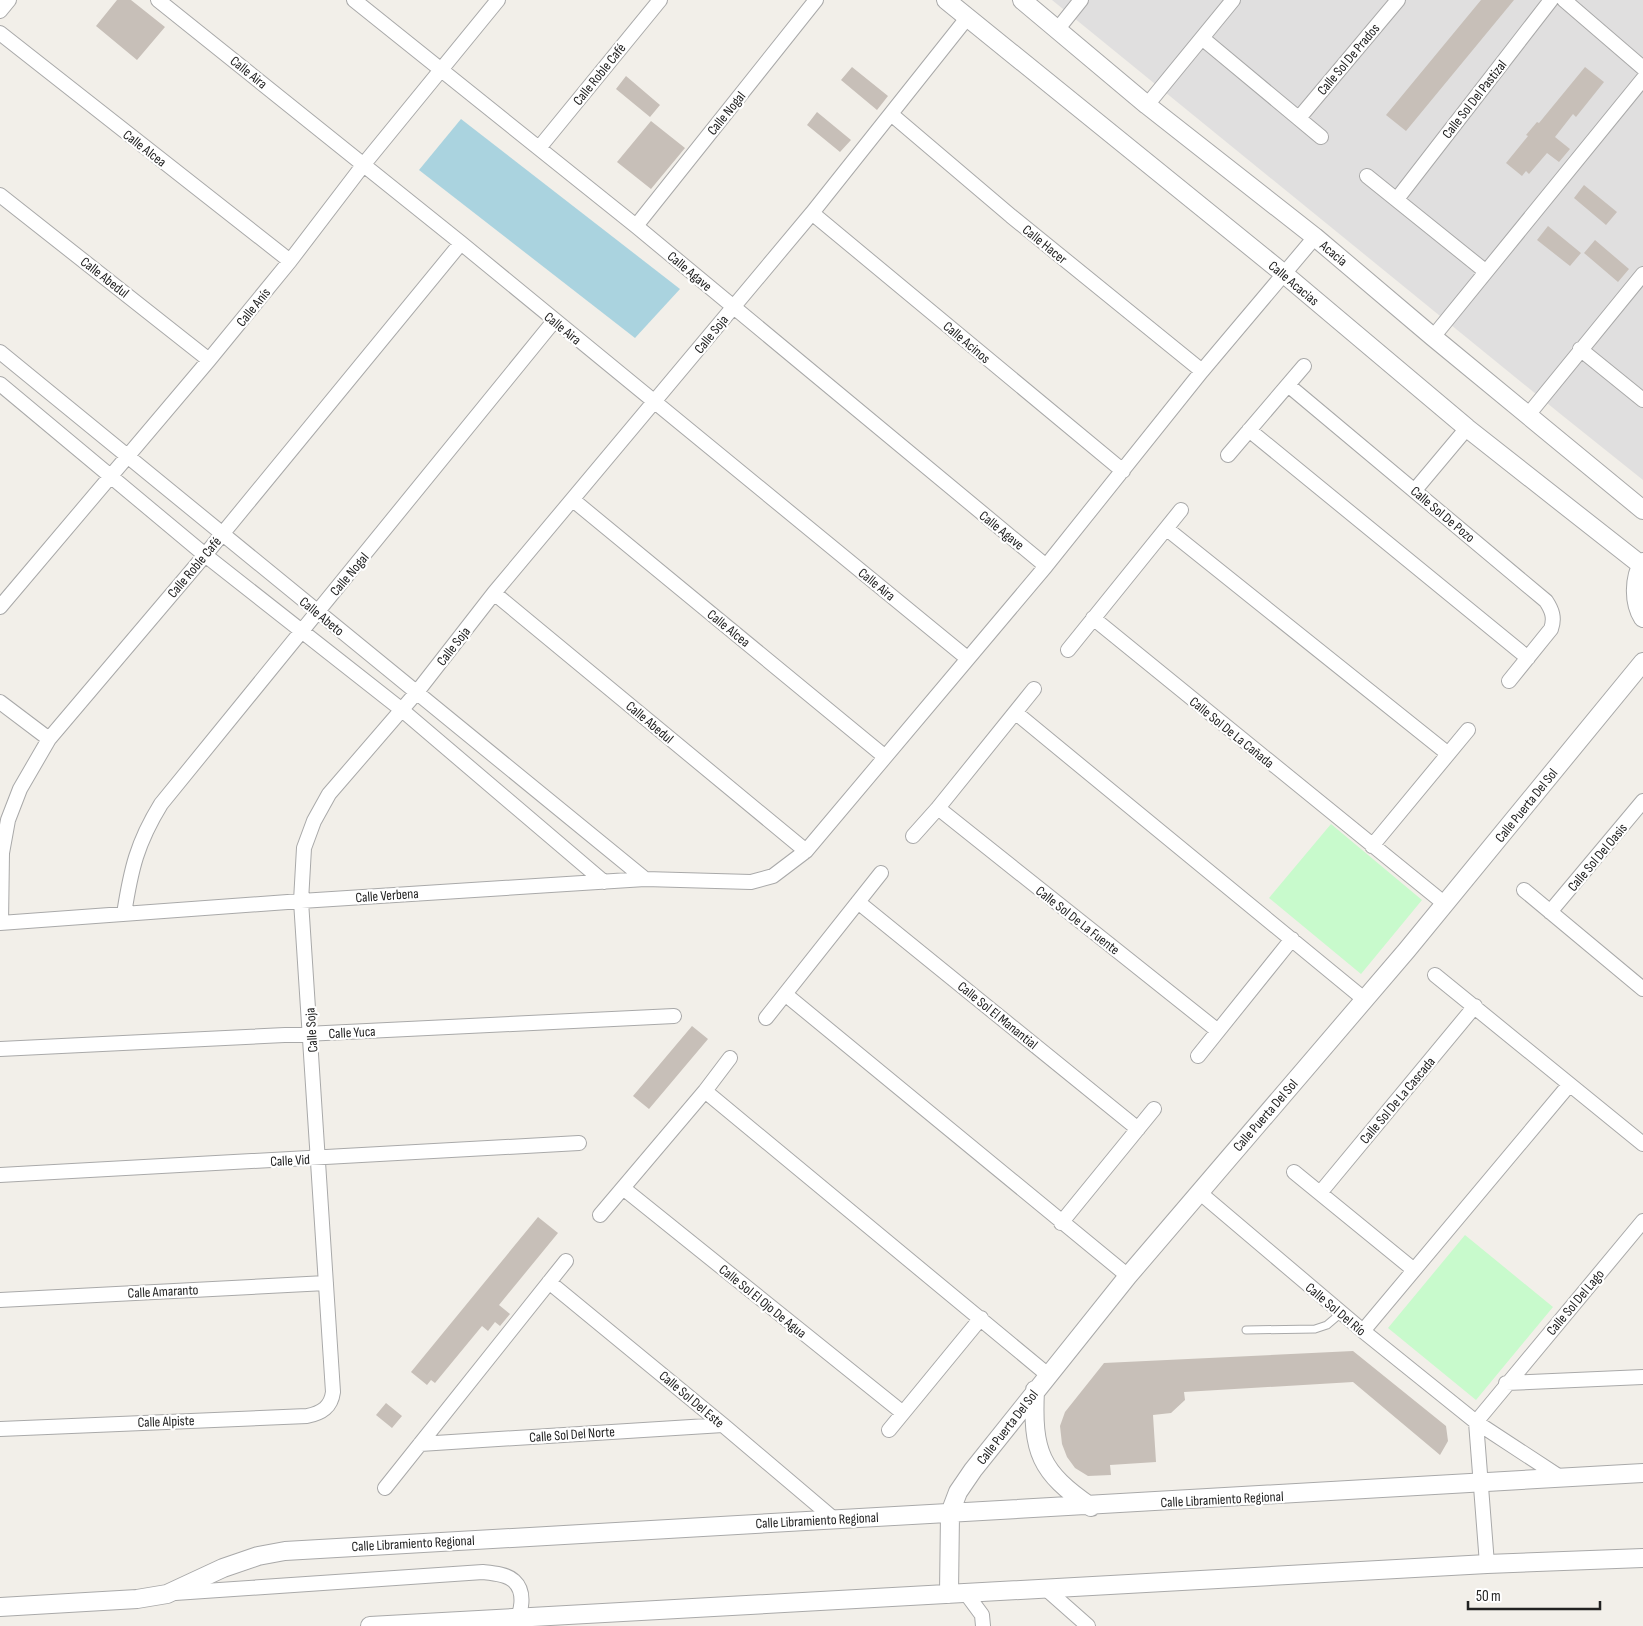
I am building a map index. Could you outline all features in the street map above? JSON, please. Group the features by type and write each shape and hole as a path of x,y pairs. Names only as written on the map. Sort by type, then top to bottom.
{"street":[{"path":"0,11 9,0"},
{"name":"Calle Aira","path":"158,0 364,164 967,658"},
{"name":"Calle Agave","path":"354,0 636,226 1046,566"},
{"name":"Calle Anís","path":"0,606 209,360 290,261 364,164 498,0"},
{"name":"Calle Roble Café","path":"539,148 660,0"},
{"name":"Calle Nogal","path":"636,226 816,0"},
{"name":"Calle Acacias","path":"946,0 1283,273 1467,428 1642,563"},
{"name":"Acacia","path":"1022,0 1147,105 1314,237 1432,337 1643,510"},
{"path":"1057,30 1082,0"},
{"path":"1147,105 1233,0"},
{"name":"Calle Sol De Prados","path":"1299,118 1398,0"},
{"name":"Calle Sol Del Pastizal","path":"1397,199 1551,0"},
{"path":"1564,0 1643,68"},
{"name":"Calle Soja","path":"329,1405 333,1392 312,1034 302,901 304,848 314,820 328,794 417,692 494,593 812,213 967,18"},
{"name":"Calle Alcea","path":"0,33 290,261"},
{"path":"1202,38 1321,137"},
{"path":"1432,337 1643,79"},
{"name":"Calle Hacer","path":"891,114 1011,216 1202,371"},
{"path":"1368,176 1485,271"},
{"name":"Calle Abedul","path":"0,195 209,360"},
{"name":"Calle Acinos","path":"812,213 1123,471"},
{"path":"806,851 884,756 1046,566 1202,371 1314,237"},
{"name":"Calle Roble Café","path":"1,923 2,853 8,820 20,790 49,739 222,535 461,243"},
{"path":"1528,415 1643,274"},
{"name":"Calle Nogal","path":"124,914 130,875 138,846 161,804 554,321"},
{"path":"1580,349 1643,400"},
{"name":"Calle Abeto","path":"0,352 645,879"},
{"path":"0,385 18,366"},
{"path":"1228,454 1304,366"},
{"name":"Calle Abeto","path":"0,385 205,555 402,710 604,882"},
{"name":"Calle Sol De Pozo","path":"1288,385 1546,601 1551,609 1553,623 1509,681"},
{"path":"1415,490 1467,428"},
{"path":"1249,430 1528,658"},
{"name":"Calle Alcea","path":"573,500 884,756"},
{"path":"1068,650 1181,510"},
{"path":"1167,528 1448,753"},
{"path":"1642,563 1636,581 1636,598 1643,618"},
{"name":"Calle Abedul","path":"494,593 806,851"},
{"name":"Calle Sol De La Cañada","path":"1093,618 1445,904"},
{"name":"Calle Puerta Del Sol","path":"957,1593 950,1513 958,1492 972,1470 1128,1276 1445,904 1643,662"},
{"path":"913,836 938,808 1034,689"},
{"path":"0,702 49,739"},
{"path":"1016,713 1364,1000"},
{"path":"1372,846 1468,730"},
{"name":"Calle Sol Del Oasis","path":"1550,912 1643,801"},
{"name":"Calle Sol De La Fuente","path":"938,808 1218,1031"},
{"name":"Calle Verbena","path":"1,923 645,879 727,883 751,882 773,876 806,851"},
{"path":"766,1018 881,874"},
{"path":"1524,890 1643,989"},
{"name":"Calle Sol El Manantial","path":"858,902 1138,1129"},
{"path":"1198,1056 1292,939"},
{"path":"1435,975 1643,1144"},
{"path":"785,994 1061,1223 1128,1276"},
{"name":"Calle Sol De La Cascada","path":"1320,1193 1475,1006"},
{"name":"Calle Yuca","path":"0,1049 674,1016"},
{"path":"600,1214 730,1058"},
{"path":"1363,1331 1569,1085"},
{"path":"704,1091 1048,1375"},
{"path":"1061,1223 1154,1110"},
{"name":"Calle Vid","path":"0,1175 579,1143"},
{"path":"1294,1172 1414,1270"},
{"name":"Calle Sol El Ojo De Agua","path":"623,1188 904,1413"},
{"name":"Calle Sol Del Río","path":"1199,1192 1341,1313 1476,1422 1563,1478"},
{"name":"Calle Sol Del Lago","path":"1476,1422 1506,1383 1643,1221"},
{"path":"385,1488 566,1260"},
{"name":"Calle Sol Del Este","path":"549,1282 834,1519"},
{"name":"Calle Amaranto","path":"0,1300 326,1283"},
{"path":"889,1430 981,1318"},
{"path":"1506,1383 1643,1377"},
{"path":"1035,1390 1034,1429 1039,1451 1046,1468 1058,1483 1090,1507"},
{"name":"Calle Alpiste","path":"0,1428 308,1416 323,1411 329,1405"},
{"path":"1476,1422 1479,1484 1487,1564"},
{"name":"Calle Sol Del Norte","path":"420,1444 723,1425"},
{"name":"Calle Libramiento Regional","path":"0,1607 137,1599 167,1594 223,1568 258,1556 285,1551 834,1519 1090,1507 1643,1473"},
{"path":"370,1626 515,1622 1045,1588 1487,1564 1643,1558"},
{"path":"167,1594 483,1572 501,1575 515,1581 522,1597 515,1622"},
{"path":"1045,1588 1088,1626"},
{"path":"957,1593 982,1615 983,1626"}],"lane":[{"path":"1246,1330 1315,1329 1327,1325 1341,1313"}],"shaded area":[{"path":"1052,0 1643,0 1643,480 1558,412"}],"green space":[{"path":"1331,824 1422,900 1361,974 1269,898"},
{"path":"1465,1235 1553,1307 1476,1400 1388,1328"}],"water":[{"path":"461,119 680,289 635,338 419,170"}],"building":[{"path":"117,0 131,0 165,27 137,60 96,26"},
{"path":"1481,0 1514,0 1406,131 1386,115"},
{"path":"852,67 888,96 877,110 841,80"},
{"path":"1585,67 1604,82 1576,117 1573,114 1555,137 1570,149 1559,162 1547,153 1529,174 1526,171 1522,176 1506,163 1528,136 1526,135 1537,122 1539,123"},
{"path":"626,76 660,105 650,117 616,89"},
{"path":"817,112 851,140 840,152 807,125"},
{"path":"651,121 685,148 651,189 617,162"},
{"path":"1584,185 1617,212 1606,225 1574,198"},
{"path":"1548,226 1581,253 1570,266 1537,240"},
{"path":"1595,240 1629,269 1618,282 1584,253"},
{"path":"692,1026 708,1039 649,1109 633,1096"},
{"path":"538,1217 558,1233 499,1305 510,1314 500,1326 495,1322 488,1331 482,1326 435,1383 431,1380 427,1385 411,1372"},
{"path":"1353,1351 1446,1426 1448,1441 1440,1455 1353,1382 1184,1392 1185,1400 1171,1413 1153,1415 1156,1462 1110,1465 1111,1475 1088,1476 1075,1468 1067,1457 1062,1444 1060,1426 1065,1412 1104,1363"},
{"path":"386,1403 402,1416 392,1428 376,1415"}]}
